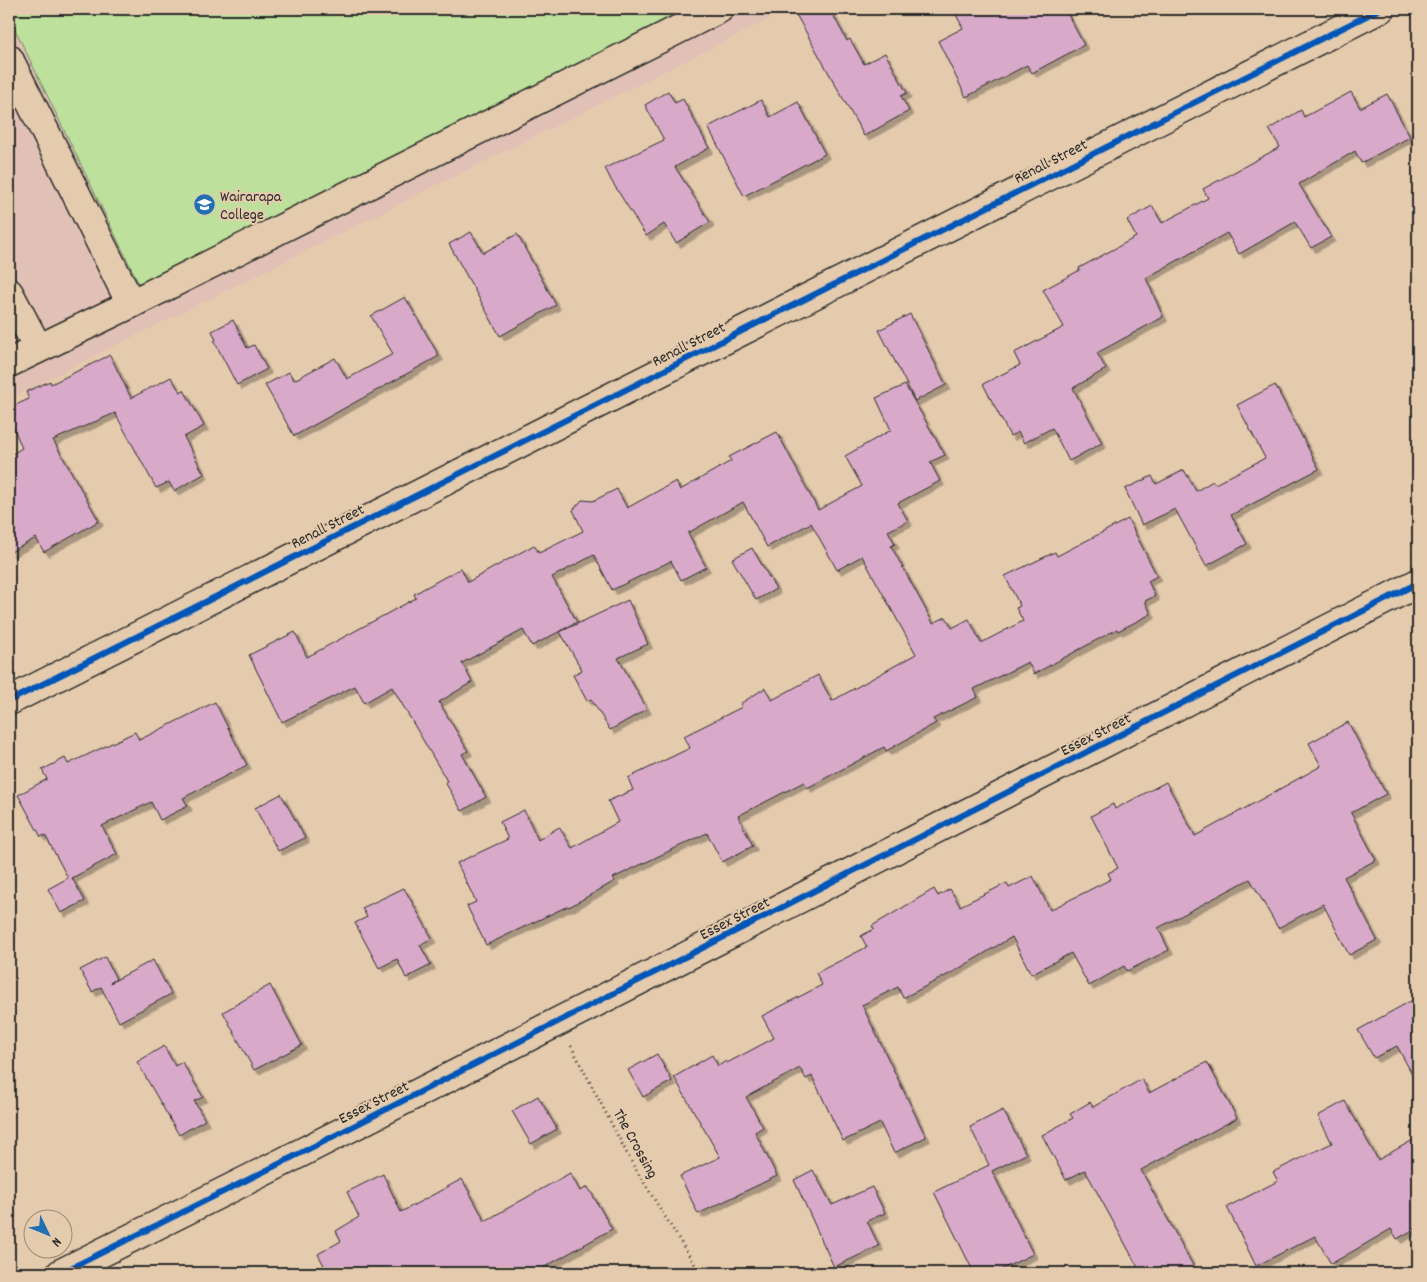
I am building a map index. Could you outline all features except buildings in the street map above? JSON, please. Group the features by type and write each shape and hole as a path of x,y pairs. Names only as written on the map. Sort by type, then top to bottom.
{"street":[{"path":"9,363 131,304 718,9"},
{"name":"Renall Street","path":"9,702 1380,9"},
{"path":"9,59 131,304"},
{"path":"9,293 38,348"},
{"name":"Essex Street","path":"61,1273 558,1022 1418,583"}],"shaded area":[{"name":"Wairarapa College","path":"9,9 790,9 9,399"}],"green space":[{"name":"Wairarapa College","path":"9,9 685,9 140,286 9,17"}],"cycle path":[{"path":"9,701 1380,9"},
{"path":"61,1273 281,1163 1418,583"}],"place":[{"name":"Wairarapa College","path":"204,204"}]}
